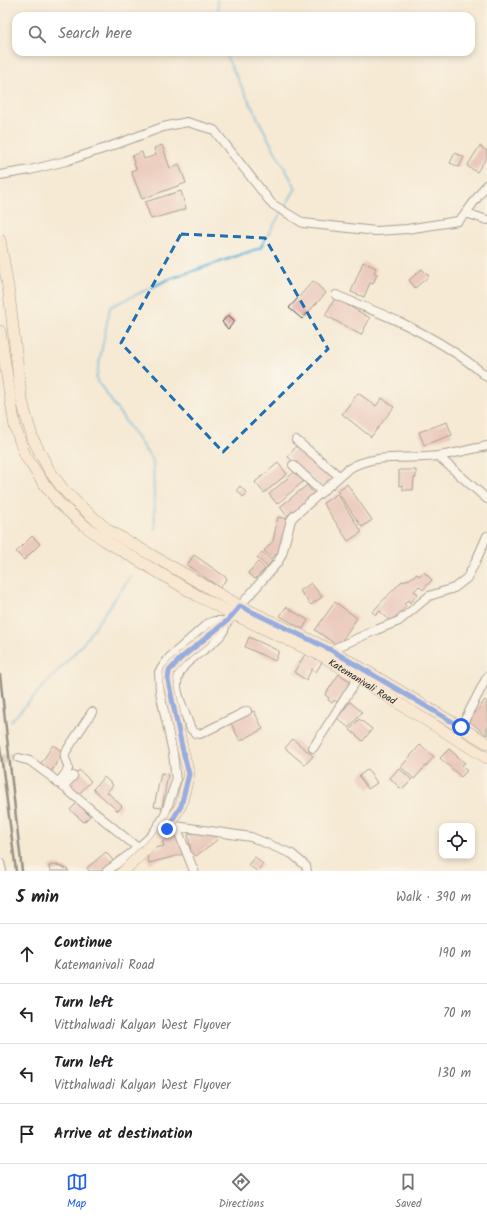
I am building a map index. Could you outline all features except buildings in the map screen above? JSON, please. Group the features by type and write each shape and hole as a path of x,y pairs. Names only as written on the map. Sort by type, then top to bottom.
{"main road":[{"path":"0,240 21,396 33,439 49,470 78,504 108,530 159,559 233,613"},
{"path":"0,331 15,427 25,455 42,481 60,503 81,523 104,540 198,596 233,613"},
{"path":"13,419 26,416"},
{"path":"154,570 159,559"},
{"path":"124,871 167,829 181,806 189,774 168,680 169,671 181,658 233,613"},
{"name":"Katemanivali Road","path":"233,613 331,650 487,743"},
{"name":"Katemanivali Road","path":"233,613 324,657 487,758"}],"street":[{"path":"0,175 30,170 66,161 163,127 187,122 214,130 272,204 303,223 376,231 407,229 458,221 466,213 487,184"},
{"path":"466,213 487,220"},
{"path":"336,295 404,324 441,345 475,367 487,377"},
{"path":"296,440 339,476"},
{"path":"247,711 200,734 195,733 190,729 176,687 179,672 186,664 216,641 224,631 233,613 278,562 282,554 291,520 339,476 354,465 385,458 438,456 487,446"},
{"path":"438,456 487,499"},
{"path":"293,465 322,492"},
{"path":"331,650 399,621 428,596 454,588 467,578 487,536"},
{"path":"107,871 138,848 151,836 164,817 176,781 173,753 160,692 159,672 169,658 207,624 233,613"},
{"path":"455,739 487,677"},
{"path":"313,748 358,678"},
{"path":"61,785 68,766 64,756 65,753 92,712"},
{"path":"19,758 30,761 138,848"},
{"path":"61,785 73,776"},
{"path":"164,817 176,826 250,837 292,854 306,866 307,871"},
{"path":"176,826 194,871"},
{"path":"0,863 2,871"}],"highlighted area":[{"path":"181,234 265,238 328,349 223,452 121,343"}],"waterway":[{"path":"217,0 218,12"},
{"path":"155,529 153,461 96,379 110,307 167,280 260,248 296,188 271,144 226,56"},
{"path":"11,721 82,645 131,576"}],"tunnel":[{"path":"0,759 19,758"}],"railway":[{"path":"0,675 22,871"},
{"path":"0,747 16,871"}],"route":[{"path":"167,829 181,806 189,774 168,680 169,671 181,658 227,621 240,606 331,650 364,668 461,727"}]}
